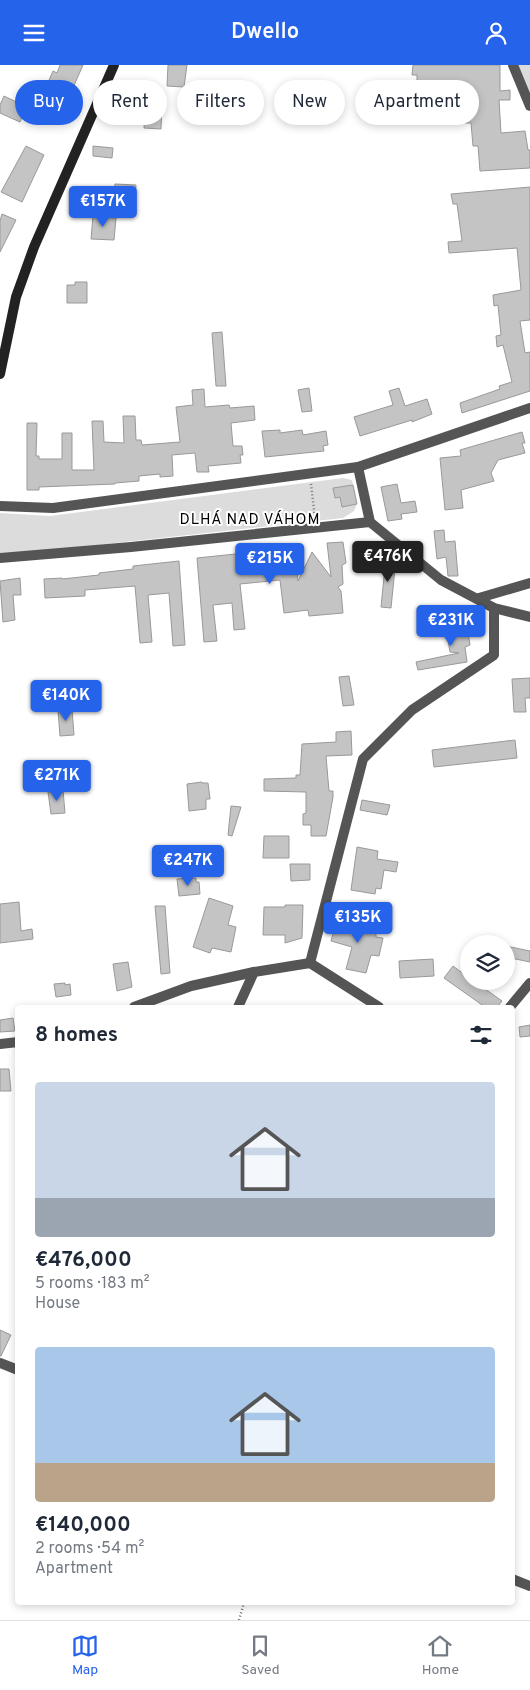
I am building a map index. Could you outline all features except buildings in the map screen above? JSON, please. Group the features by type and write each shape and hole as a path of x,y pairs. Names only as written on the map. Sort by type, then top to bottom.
{"main road":[{"path":"0,374 14,304 28,265 114,65"}],"street":[{"path":"512,65 530,106"},
{"path":"0,506 53,508 358,467 530,408"},
{"path":"358,467 370,522 441,580 494,608 530,617"},
{"path":"0,558 131,547 370,522"},
{"path":"479,599 530,583"},
{"path":"310,963 363,759 412,711 494,655 494,608"},
{"path":"139,1005 191,986 254,972 310,963 376,1005"},
{"path":"239,1005 254,972"},
{"path":"512,1005 530,983"},
{"path":"0,1044 15,1042"},
{"path":"0,1363 15,1368"},
{"path":"515,1580 530,1586"}],"path":[{"path":"310,473 316,527"},
{"path":"239,1620 243,1605"}],"shaded area":[{"path":"516,65 530,65 530,97"},
{"path":"343,478 352,480 353,485 333,488 335,498 340,497 342,507 357,504 354,511 343,518 25,553 0,554 0,513 50,516"}],"district":[{"name":"DLHÁ NAD VÁHOM","path":"250,520"}]}
